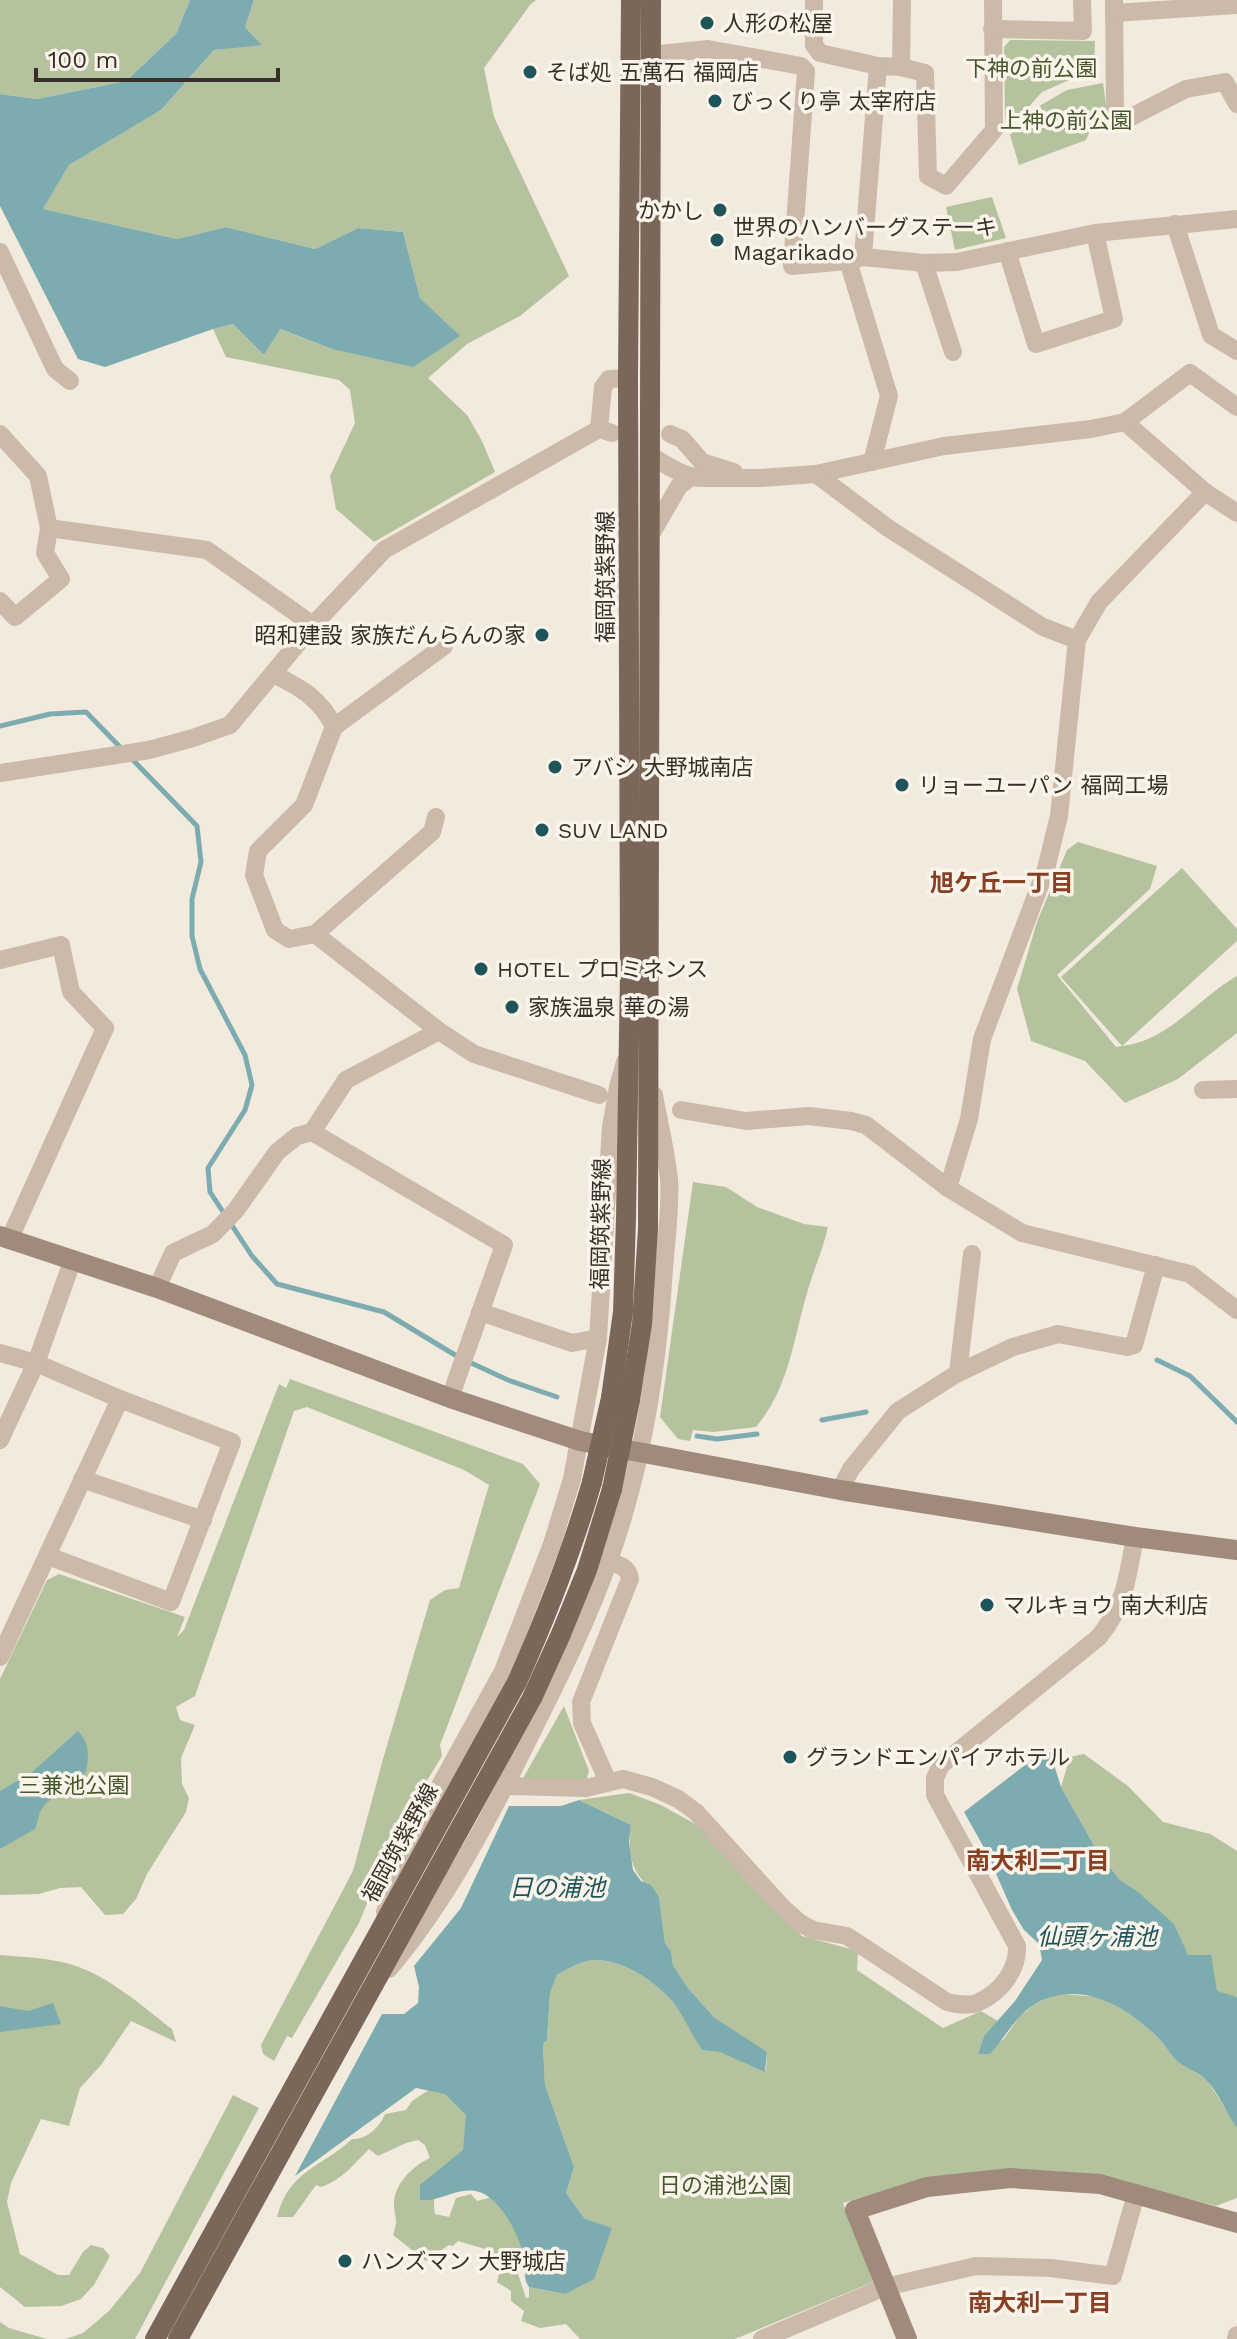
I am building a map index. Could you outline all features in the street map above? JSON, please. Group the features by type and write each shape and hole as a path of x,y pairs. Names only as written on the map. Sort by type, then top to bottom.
{"main road":[{"name":"福岡筑紫野線","path":"155,2339 517,1682 576,1539 642,1324 648,1229 638,1054 628,378 631,0"},
{"name":"福岡筑紫野線","path":"638,1054 650,536 651,0"},
{"name":"福岡筑紫野線","path":"178,2339 532,1698 587,1570 612,1489 620,1399"}],"street":[{"path":"814,0 814,45 820,53 925,73 928,176 946,186 994,130 993,0"},
{"path":"901,67 902,0"},
{"path":"992,29 1083,31 1082,0"},
{"path":"1237,5 1114,6 1115,111 1127,119 1186,89 1225,82 1237,104"},
{"path":"651,55 708,49 801,66 806,71 792,266 856,259 957,262 1095,233 1237,219"},
{"path":"872,462 889,396 856,259 878,66"},
{"path":"1175,224 1211,335 1237,351"},
{"path":"1007,251 1036,344 1114,319 1095,233"},
{"path":"0,252 55,369 70,381"},
{"path":"924,263 953,352"},
{"path":"649,455 691,477 714,480 816,474 944,446 1091,429 1125,422 1190,373 1237,407"},
{"path":"0,773 149,750 230,725 313,625 384,550 606,431 603,387 609,379 628,378"},
{"path":"1125,422 1205,492 1237,513"},
{"path":"0,434 38,476 49,528 45,553 61,579 15,617 0,601"},
{"path":"670,434 682,439 702,462 711,467 760,478"},
{"path":"816,474 888,528 1043,627 1077,640"},
{"path":"650,536 679,486 691,477"},
{"path":"948,1188 969,1119 982,1039 1046,869 1059,816 1077,640 1099,602 1205,492"},
{"path":"49,528 207,550 313,625"},
{"path":"436,817 432,832 315,934 289,939 275,930 254,875 258,851 304,805 334,727 444,646"},
{"path":"273,674 297,685 326,709 334,727"},
{"path":"315,934 439,1031 474,1054 599,1095"},
{"path":"0,960 61,945 71,992 105,1028 5,1237 157,1288 450,1398 580,1441 840,1490 1237,1550"},
{"path":"157,1288 173,1253 213,1234 236,1210 277,1152 297,1136 312,1132 346,1080 439,1031"},
{"path":"379,1930 395,1877 420,1822 503,1671 556,1545 580,1441 598,1338 611,1127 618,1087 638,1054"},
{"path":"372,1990 409,1945 468,1854 505,1786 576,1644 626,1506 652,1385 662,1302 669,1181 638,1054"},
{"path":"1203,1090 1237,1089"},
{"path":"681,1110 746,1121 809,1116 866,1125 948,1188 1022,1233 1190,1274 1237,1310"},
{"path":"312,1132 504,1245 450,1398"},
{"path":"958,1373 972,1254"},
{"path":"0,1440 36,1363 73,1259"},
{"path":"840,1490 851,1469 898,1411 958,1373 1013,1347 1058,1334 1127,1347 1134,1345 1156,1265"},
{"path":"480,1312 572,1343 598,1338"},
{"path":"0,1353 36,1363 232,1442 171,1602 48,1556"},
{"path":"0,1657 120,1399"},
{"path":"82,1479 203,1520"},
{"path":"505,1786 586,1788 623,1779 652,1787 678,1799 696,1812 800,1923 813,1930 847,1936 947,2002 961,2005 978,2003 1008,1978 1017,1955 1017,1946 935,1795 935,1778 941,1765 1099,1637 1122,1603 1135,1537"},
{"path":"605,1560 628,1571 630,1579 581,1702 580,1714 608,1782"},
{"path":"907,2339 855,2210 927,2187 1010,2178 1100,2184 1237,2223"},
{"path":"762,2339 885,2287 976,2266 1051,2268 1113,2276 1136,2194"}],"green space":[{"path":"0,0 190,0 176,34 126,81 37,99 0,94"},
{"path":"254,0 536,0 484,68 494,117 569,276 520,316 467,344 428,378 467,415 495,472 374,542 336,509 330,476 355,423 350,390 339,380 226,357 213,329 233,324 264,355 279,329 332,349 459,336 420,298 403,232 358,228 315,249 226,227 177,239 43,209 69,165 161,110 214,50 261,44 245,27"},
{"name":"下神の前公園","path":"1010,40 1095,41 1094,69 1042,92 1017,120 1005,119 1004,47"},
{"name":"上神の前公園","path":"1103,83 1107,111 1093,124 1086,140 1019,165 1010,135 1041,105 1067,90"},
{"path":"992,197 1006,238 955,250 946,207"},
{"path":"1078,842 1157,866 1150,889 1057,975 1116,1047 1154,1036 1237,976 1237,1033 1178,1079 1125,1103 1085,1061 1031,1041 1017,989 1037,922 1067,850"},
{"path":"1182,868 1237,929 1237,941 1122,1046 1061,977"},
{"path":"693,1182 726,1187 757,1207 804,1224 828,1227 789,1363 767,1412 756,1427 713,1432 693,1430 690,1441 678,1439 660,1417"},
{"name":"三兼池公園","path":"290,1379 523,1464 540,1484 440,1745 442,1756 397,1830 359,1923 292,2038 287,2036 274,2061 263,2054 261,2045 353,1871 430,1600 445,1590 459,1588 489,1485 464,1470 307,1407 294,1411 195,1696 176,1707 180,1720 195,1725 181,1758 182,1784 189,1798 186,1812 147,1874 136,1899 123,1914 105,1915 81,1887 60,1888 39,1894 0,1895 0,1679 47,1580 59,1574 185,1617 177,1637 184,1630 279,1384 286,1388"},
{"path":"564,1706 589,1771 586,1782 522,1780"},
{"path":"1084,1754 1128,1786 1163,1822 1210,1834 1237,1851 1237,1997 1217,1992 1188,1956 1173,1924 1119,1879 1096,1849 1061,1787 1070,1757"},
{"name":"日の浦池公園","path":"629,1793 661,1805 695,1824 802,1936 858,1951 857,1970 943,2028 981,2011 998,2021 984,2036 978,2054 1003,2040 1019,2017 1048,1998 1062,1994 1100,1997 1119,2007 1140,2021 1175,2059 1207,2080 1237,2127 1237,2198 1216,2206 1139,2186 1057,2171 993,2172 920,2180 843,2203 873,2282 735,2339 580,2339 566,2324 540,2328 521,2321 524,2311 511,2301 511,2291 497,2282 500,2271 498,2259 485,2249 458,2241 426,2261 393,2235 397,2189 412,2170 430,2158 425,2145 418,2140 378,2156 369,2149 336,2180 321,2187 316,2185 293,2217 277,2217 289,2189 307,2171 352,2139 372,2132 385,2114 406,2110 412,2101 435,2086 464,2105 478,2139 441,2182 436,2192 435,2214 449,2217 456,2198 471,2194 477,2201 505,2194 529,2261 519,2260 517,2271 526,2298 529,2297 529,2287 565,2294 585,2219 566,2193 574,2167 545,2085 543,2044 547,2040 550,1993 557,1975 591,1960 618,1964 657,1987 677,2007 702,2050 720,2051 766,2071 767,2053 715,2018 688,1988 673,1965 671,1951 665,1943 659,1897 643,1881 631,1858 631,1825 579,1800"},
{"path":"0,1955 58,1961 89,1971 126,1993 172,2029 176,2042 131,2021 101,2065 80,2088 69,2126 41,2119 11,2183 7,2202 20,2254 58,2275 69,2275 91,2245 103,2248 110,2256 94,2285 81,2299 61,2306 25,2307 0,2287"},
{"path":"233,2095 259,2108 135,2339 66,2339 83,2333 109,2311 140,2273"},
{"path":"0,2322 9,2328 47,2339 0,2339"}],"water":[{"path":"190,0 254,0 245,27 262,45 214,50 161,110 69,165 43,209 177,239 226,227 315,249 358,228 403,232 420,298 460,336 413,367 332,349 280,329 264,355 233,324 105,367 78,359 0,206 0,94 37,99 126,81 176,34"},
{"path":"78,1731 88,1750 86,1772 45,1804 35,1829 0,1849 0,1791 31,1773"},
{"name":"仙頭ヶ浦池","path":"1050,1752 1061,1787 1096,1849 1119,1879 1174,1924 1188,1955 1211,1955 1217,1991 1237,1997 1237,2128 1204,2078 1176,2060 1159,2039 1130,2014 1100,1999 1068,1994 1035,2004 1016,2020 990,2054 978,2054 984,2036 1015,2001 1042,1960 1039,1944 1024,1930 1012,1910 987,1853 964,1812 1033,1759"},
{"name":"日の浦池","path":"579,1800 631,1825 629,1842 633,1870 641,1881 651,1885 659,1897 665,1943 671,1951 673,1965 688,1988 715,2018 767,2052 765,2072 720,2052 702,2050 665,1994 639,1974 618,1964 591,1960 557,1975 550,1993 547,2040 543,2044 545,2085 574,2167 566,2193 585,2219 612,2228 594,2279 565,2294 529,2287 515,2232 501,2209 484,2194 468,2191 420,2200 420,2185 463,2150 466,2115 445,2094 416,2088 295,2176 382,2014 404,2014 418,2003 419,1987 414,1966 461,1908 509,1806 561,1806"},
{"path":"53,2003 61,2024 0,2032 0,2006 28,2011"}],"waterway":[{"path":"0,726 50,714 86,712 123,750"},
{"path":"130,757 197,826 201,862 192,899 192,936 200,969 245,1055 252,1085 245,1110 208,1168 210,1192 252,1256 277,1284 384,1312 460,1358"},
{"path":"1157,1360 1190,1376 1237,1422"},
{"path":"469,1362 557,1397"},
{"path":"822,1420 866,1412"},
{"path":"697,1436 717,1439 757,1434"}],"place":[{"name":"人形の松屋","path":"707,23"},
{"name":"そば処 五萬石 福岡店","path":"530,72"},
{"name":"びっくり亭 太宰府店","path":"715,101"},
{"name":"かかし","path":"720,210"},
{"name":"世界のハンバーグステーキ Magarikado","path":"717,240"},
{"name":"昭和建設 家族だんらんの家","path":"542,635"},
{"name":"アバシ 大野城南店","path":"555,767"},
{"name":"リョーユーパン 福岡工場","path":"902,785"},
{"name":"SUV LAND","path":"542,830"},
{"name":"HOTEL プロミネンス","path":"481,969"},
{"name":"家族温泉 華の湯","path":"512,1007"},
{"name":"マルキョウ 南大利店","path":"987,1605"},
{"name":"グランドエンパイアホテル","path":"790,1757"},
{"name":"ハンズマン 大野城店","path":"345,2261"}],"district":[{"name":"旭ケ丘一丁目","path":"1002,883"},
{"name":"南大利二丁目","path":"1038,1861"},
{"name":"南大利一丁目","path":"1040,2303"}]}
